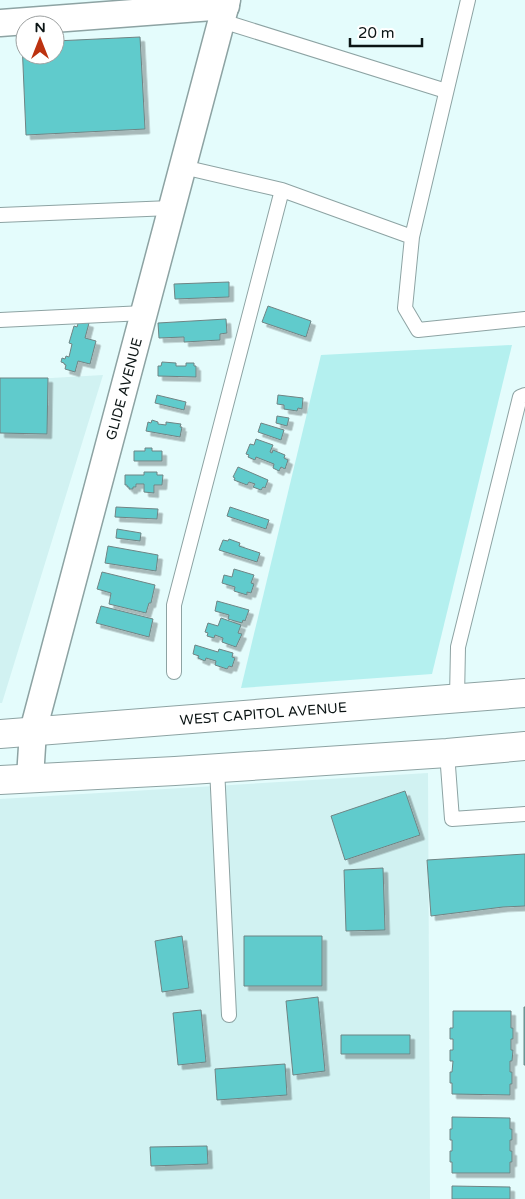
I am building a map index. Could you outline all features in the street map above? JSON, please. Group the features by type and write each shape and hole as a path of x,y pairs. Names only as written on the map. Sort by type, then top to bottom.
{"main road":[{"name":"WEST CAPITOL AVENUE","path":"0,734 525,693"},
{"path":"0,780 447,753 524,745"}],"street":[{"path":"0,23 225,9"},
{"name":"GLIDE AVENUE","path":"30,778 33,730 225,9"}],"lane":[{"path":"468,0 412,237 404,308 418,330 525,319"},
{"path":"225,9 446,91"},
{"path":"183,167 282,190 412,237"},
{"path":"174,672 174,605 282,190"},
{"path":"0,215 171,208"},
{"path":"0,320 144,313"},
{"path":"457,698 458,647 520,397 525,395"},
{"path":"447,753 452,819 525,814"},
{"path":"217,768 229,1015"}],"shaded area":[{"path":"512,345 432,674 241,688 321,355"},
{"path":"103,375 2,703 0,703 0,381"},
{"path":"428,773 430,1199 0,1199 0,799"}],"building":[{"path":"140,37 145,129 26,135 23,65 65,65 65,41"},
{"path":"229,282 229,297 175,299 174,284"},
{"path":"268,306 311,321 306,337 262,322"},
{"path":"226,319 227,333 220,334 220,340 184,342 184,337 159,338 158,323"},
{"path":"79,320 89,323 85,338 96,341 90,364 78,361 75,372 65,369 66,365 61,362 62,358 69,357 72,344 69,343 74,326 77,327"},
{"path":"162,362 176,363 176,366 186,366 186,363 194,363 194,366 196,366 196,377 158,376 158,366 161,366"},
{"path":"0,378 48,378 47,434 0,433"},
{"path":"157,395 186,402 184,410 155,403"},
{"path":"278,395 303,398 302,409 298,408 297,411 284,409 284,405 277,404"},
{"path":"277,416 289,418 287,426 276,423"},
{"path":"152,420 158,422 158,424 166,425 166,422 181,424 180,437 146,431 148,422 151,423"},
{"path":"261,423 284,430 281,440 258,432"},
{"path":"256,439 273,445 270,452 272,453 273,450 285,455 284,458 288,460 285,469 281,467 279,471 273,468 274,464 256,457 255,460 248,457 249,455 246,454 250,444 254,445"},
{"path":"145,448 152,448 152,451 162,451 162,461 134,461 134,451 145,451"},
{"path":"238,467 268,480 265,488 263,487 261,490 253,487 255,484 249,482 247,485 234,480 235,478 233,477"},
{"path":"144,472 157,472 157,475 163,475 162,485 154,485 154,493 144,492 144,484 136,484 136,487 133,487 133,489 129,489 125,485 125,475 144,475"},
{"path":"116,507 158,509 157,519 115,517"},
{"path":"230,507 269,520 266,529 227,516"},
{"path":"117,529 141,533 140,541 116,538"},
{"path":"229,539 240,543 239,546 260,553 257,562 219,550 223,540 228,541"},
{"path":"108,546 158,555 156,571 105,563"},
{"path":"234,569 254,575 251,583 254,584 251,593 247,592 247,595 234,591 235,587 222,583 224,575 232,577"},
{"path":"102,572 155,585 151,603 149,603 146,613 109,604 111,593 97,589"},
{"path":"217,601 249,610 245,621 243,620 242,623 228,619 229,615 215,611"},
{"path":"101,606 153,619 149,637 96,623"},
{"path":"221,618 241,625 238,633 242,634 236,647 222,642 223,638 215,635 214,638 207,636 208,633 205,632 208,623 218,626"},
{"path":"195,645 218,652 219,649 233,653 232,657 235,658 232,667 229,666 227,669 215,665 216,661 206,658 205,661 198,658 199,656 193,654"},
{"path":"405,791 420,835 345,860 331,816"},
{"path":"525,854 525,906 431,916 427,860"},
{"path":"383,868 385,930 346,931 344,870"},
{"path":"182,936 189,988 162,992 155,941"},
{"path":"244,936 322,936 322,986 244,986"},
{"path":"318,997 325,1071 293,1075 286,1001"},
{"path":"525,1007 525,1065 524,1065"},
{"path":"201,1010 206,1062 178,1065 173,1013"},
{"path":"453,1011 511,1011 513,1039 511,1039 511,1050 513,1050 512,1061 510,1061 512,1084 510,1084 510,1095 452,1094 450,1072 452,1072 453,1061 450,1061 450,1050 453,1050 453,1039 450,1039 450,1028 453,1028"},
{"path":"341,1035 410,1035 410,1054 341,1054"},
{"path":"285,1064 287,1095 217,1100 215,1069"},
{"path":"452,1117 510,1118 512,1162 510,1162 510,1173 452,1173 450,1129 452,1129"},
{"path":"207,1146 208,1164 151,1166 150,1147"},
{"path":"452,1186 510,1187 510,1199 452,1199"}]}
